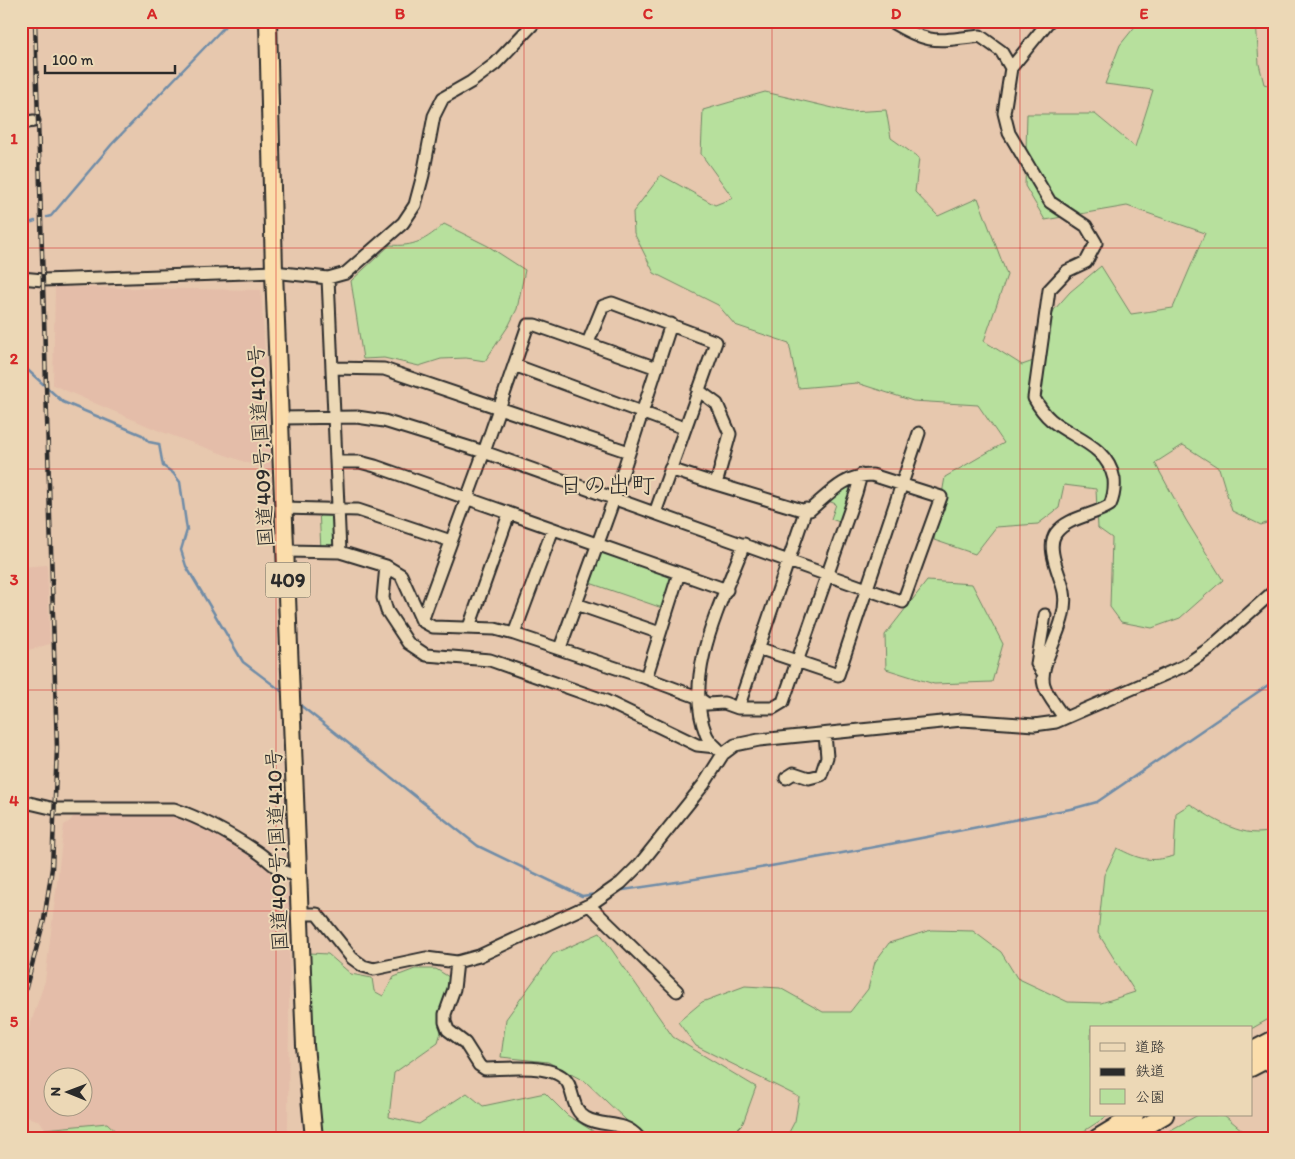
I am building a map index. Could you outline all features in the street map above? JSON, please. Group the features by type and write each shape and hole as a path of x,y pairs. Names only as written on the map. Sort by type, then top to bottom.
{"highway":[{"name":"国道409号;国道410号","path":"268,21 274,272 305,1046 314,1138"},
{"path":"1252,1040 1274,1029"},
{"path":"1252,1050 1274,1039"},
{"path":"1252,1067 1274,1056"},
{"path":"1252,1076 1274,1065"},
{"path":"1097,1138 1133,1123 1161,1116"},
{"path":"1133,1123 1167,1116"}],"street":[{"path":"21,278 43,280 274,272 328,278 346,273 403,223 415,205 423,175 434,116 444,98 471,82 495,64 536,21"},
{"path":"890,21 916,37 933,41 980,36 1001,51 1011,68"},
{"path":"1049,21 1011,68 1004,113 1009,134 1050,202 1086,226 1096,243 1086,262 1067,271 1049,290 1034,398 1040,409 1052,421 1090,444 1103,455 1112,469 1115,488 1110,505 1099,512 1065,524 1055,534 1053,555 1065,600 1064,614 1043,673 1044,684 1064,718"},
{"path":"21,123 34,122"},
{"path":"328,278 340,552"},
{"path":"586,343 589,340 600,311 606,304 612,303 716,342 655,512"},
{"path":"560,648 614,499 671,324"},
{"path":"422,621 528,325 535,325 657,368"},
{"path":"514,365 684,428"},
{"path":"332,368 384,369 629,452"},
{"path":"698,390 717,404 730,434 716,484"},
{"path":"280,418 334,417 384,420 484,452 904,602 941,497 872,475 861,475 848,478 810,510 806,510 792,508 670,469"},
{"path":"758,648 838,675 919,433"},
{"path":"336,462 360,462 375,466 727,590"},
{"path":"286,551 340,552 386,566 401,576 422,621 433,627 495,629 560,648 646,678 697,697 707,704 724,703 738,708 773,708 780,706 797,661 861,475"},
{"path":"284,508 358,510 382,516 451,541"},
{"path":"738,708 787,560 806,510"},
{"path":"469,628 509,514"},
{"path":"514,634 553,529"},
{"path":"719,750 706,736 697,697 700,662 744,544"},
{"path":"386,566 383,598 388,611 408,643 426,655 490,660 606,701 697,746 719,750 745,742 962,720 1045,724 1064,718 1184,666 1210,648 1274,591"},
{"path":"646,678 679,573"},
{"path":"576,604 660,633"},
{"path":"1043,673 1037,664 1045,615"},
{"path":"786,778 794,773 809,778 821,775 827,757 825,734"},
{"path":"300,914 317,914 344,949 363,966 383,968 426,958 457,962 479,956 589,905 621,884 640,864 704,784 719,750"},
{"path":"21,801 55,809 174,809 192,815 258,852 280,871 299,876"},
{"path":"589,905 677,991"},
{"path":"457,962 454,989 445,1014 445,1022 448,1030 465,1043 479,1065 485,1069 549,1069 570,1085 579,1114 588,1120 615,1124 633,1131 639,1138"}],"shaded area":[{"path":"55,287 261,290 272,472 157,430 53,385"},
{"path":"47,565 50,644 21,652 21,567"},
{"path":"76,813 179,816 259,859 290,894 288,1133 272,1136 272,1138 123,1138 107,1123 45,1129 40,1121 21,1115 21,1052 45,981 64,825"}],"green space":[{"path":"1135,21 1256,21 1259,64 1264,84 1274,87 1274,520 1261,525 1232,511 1219,468 1183,445 1155,463 1186,520 1223,580 1180,618 1152,628 1121,622 1110,607 1112,538 1098,528 1096,489 1064,485 1059,508 1038,524 996,527 975,554 934,540 945,477 1004,443 978,405 913,401 857,383 798,388 789,343 735,325 718,305 654,273 634,233 633,212 661,175 715,205 733,198 701,154 703,110 765,92 850,112 886,110 891,138 919,158 915,192 938,216 978,198 1007,275 984,341 1022,365 1039,359 1054,310 1070,292 1101,266 1131,314 1173,308 1205,233 1127,206 1045,220 1025,186 1027,114 1095,114 1135,147 1153,90 1105,84 1120,45 1137,24"},
{"path":"444,224 488,246 525,270 517,309 509,325 485,361 466,358 441,359 419,366 384,358 363,359 351,281 390,245 406,245 419,241"},
{"path":"861,475 845,524 831,519 836,504 823,499"},
{"path":"319,508 338,508 340,552 321,551"},
{"path":"597,544 679,573 668,610 584,581"},
{"path":"927,581 972,584 1003,644 992,682 934,684 886,669 885,635"},
{"path":"1190,804 1219,822 1241,831 1263,833 1274,830 1274,1016 1252,1028 1252,1026 1090,1026 1090,1116 1107,1116 1073,1138 786,1138 795,1121 799,1097 696,1046 678,1022 702,1002 745,986 780,988 823,1012 850,1012 868,989 875,962 889,943 931,930 973,931 1001,952 1017,978 1068,1002 1101,1003 1135,992 1098,933 1104,875 1117,848 1144,859 1174,856 1176,813"},
{"path":"600,933 673,1037 756,1087 743,1123 728,1138 645,1138 586,1082 548,1062 501,1057 506,1019 553,954"},
{"path":"310,953 328,954 351,974 372,978 374,991 383,996 394,977 415,969 436,969 449,977 448,992 452,996 438,1042 394,1073 389,1117 419,1124 467,1093 483,1106 545,1093 567,1115 604,1138 321,1138 308,960"},
{"path":"1196,1116 1225,1116 1242,1130 1238,1138 1156,1138"},
{"path":"107,1123 123,1138 30,1138 45,1129"}],"waterway":[{"path":"47,217 51,216 112,144 230,21"},
{"path":"21,231 29,223 35,221"},
{"path":"21,364 63,402 142,435 149,442 159,444 163,466 173,473 180,482 187,530 181,550 186,566 243,662 284,693"},
{"path":"623,890 850,852 1075,808 1097,802 1274,681"},
{"path":"300,705 478,846 582,896 596,894"}],"railway":[{"path":"21,1006 44,920 52,868 57,748 35,21"}],"district":[{"name":"日の出町","path":"607,485"}]}
